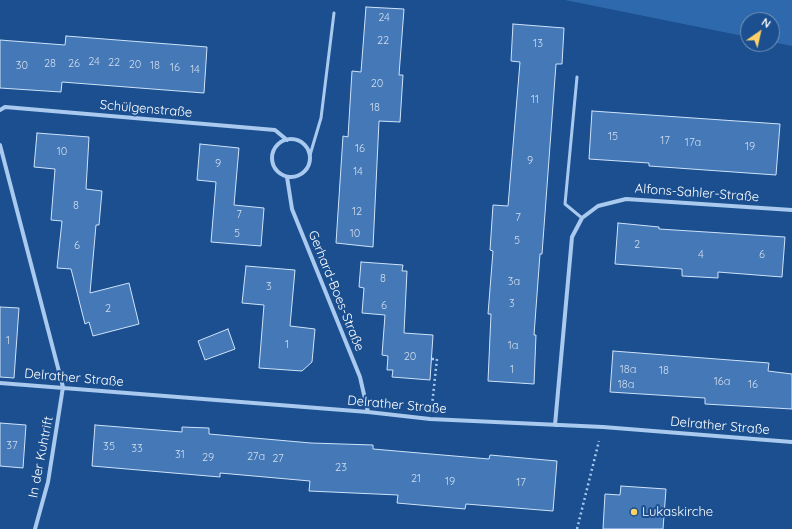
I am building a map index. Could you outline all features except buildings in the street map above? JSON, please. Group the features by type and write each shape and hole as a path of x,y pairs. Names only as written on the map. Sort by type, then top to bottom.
{"street":[{"name":"Schülgenstraße","path":"0,110 5,107 275,130 288,140"},
{"path":"288,140 293,140 304,145 310,155 310,161 304,172 299,176 287,177 276,170 272,158 277,146 288,140"},
{"path":"0,145 63,387"},
{"name":"Gerhard-Boes-Straße","path":"287,177 292,209 360,377 368,412"},
{"name":"Alfons-Sahler-Straße","path":"555,424 572,237 582,218 598,206 626,199 792,210"},
{"name":"Delrather Straße","path":"0,382 368,412 430,420 602,426 792,442"},
{"name":"In der Kuhtrift","path":"35,529 48,482 63,387"}],"lane":[{"path":"310,155 321,118 334,13"},
{"path":"577,77 565,204 582,218"}],"path":[{"path":"430,420 437,359 432,359"},
{"path":"577,529 602,426"}],"shaded area":[{"path":"565,0 792,0 792,46 780,44 780,12 740,12 740,35"}],"place":[{"name":"Lukaskirche","path":"634,512"}]}
